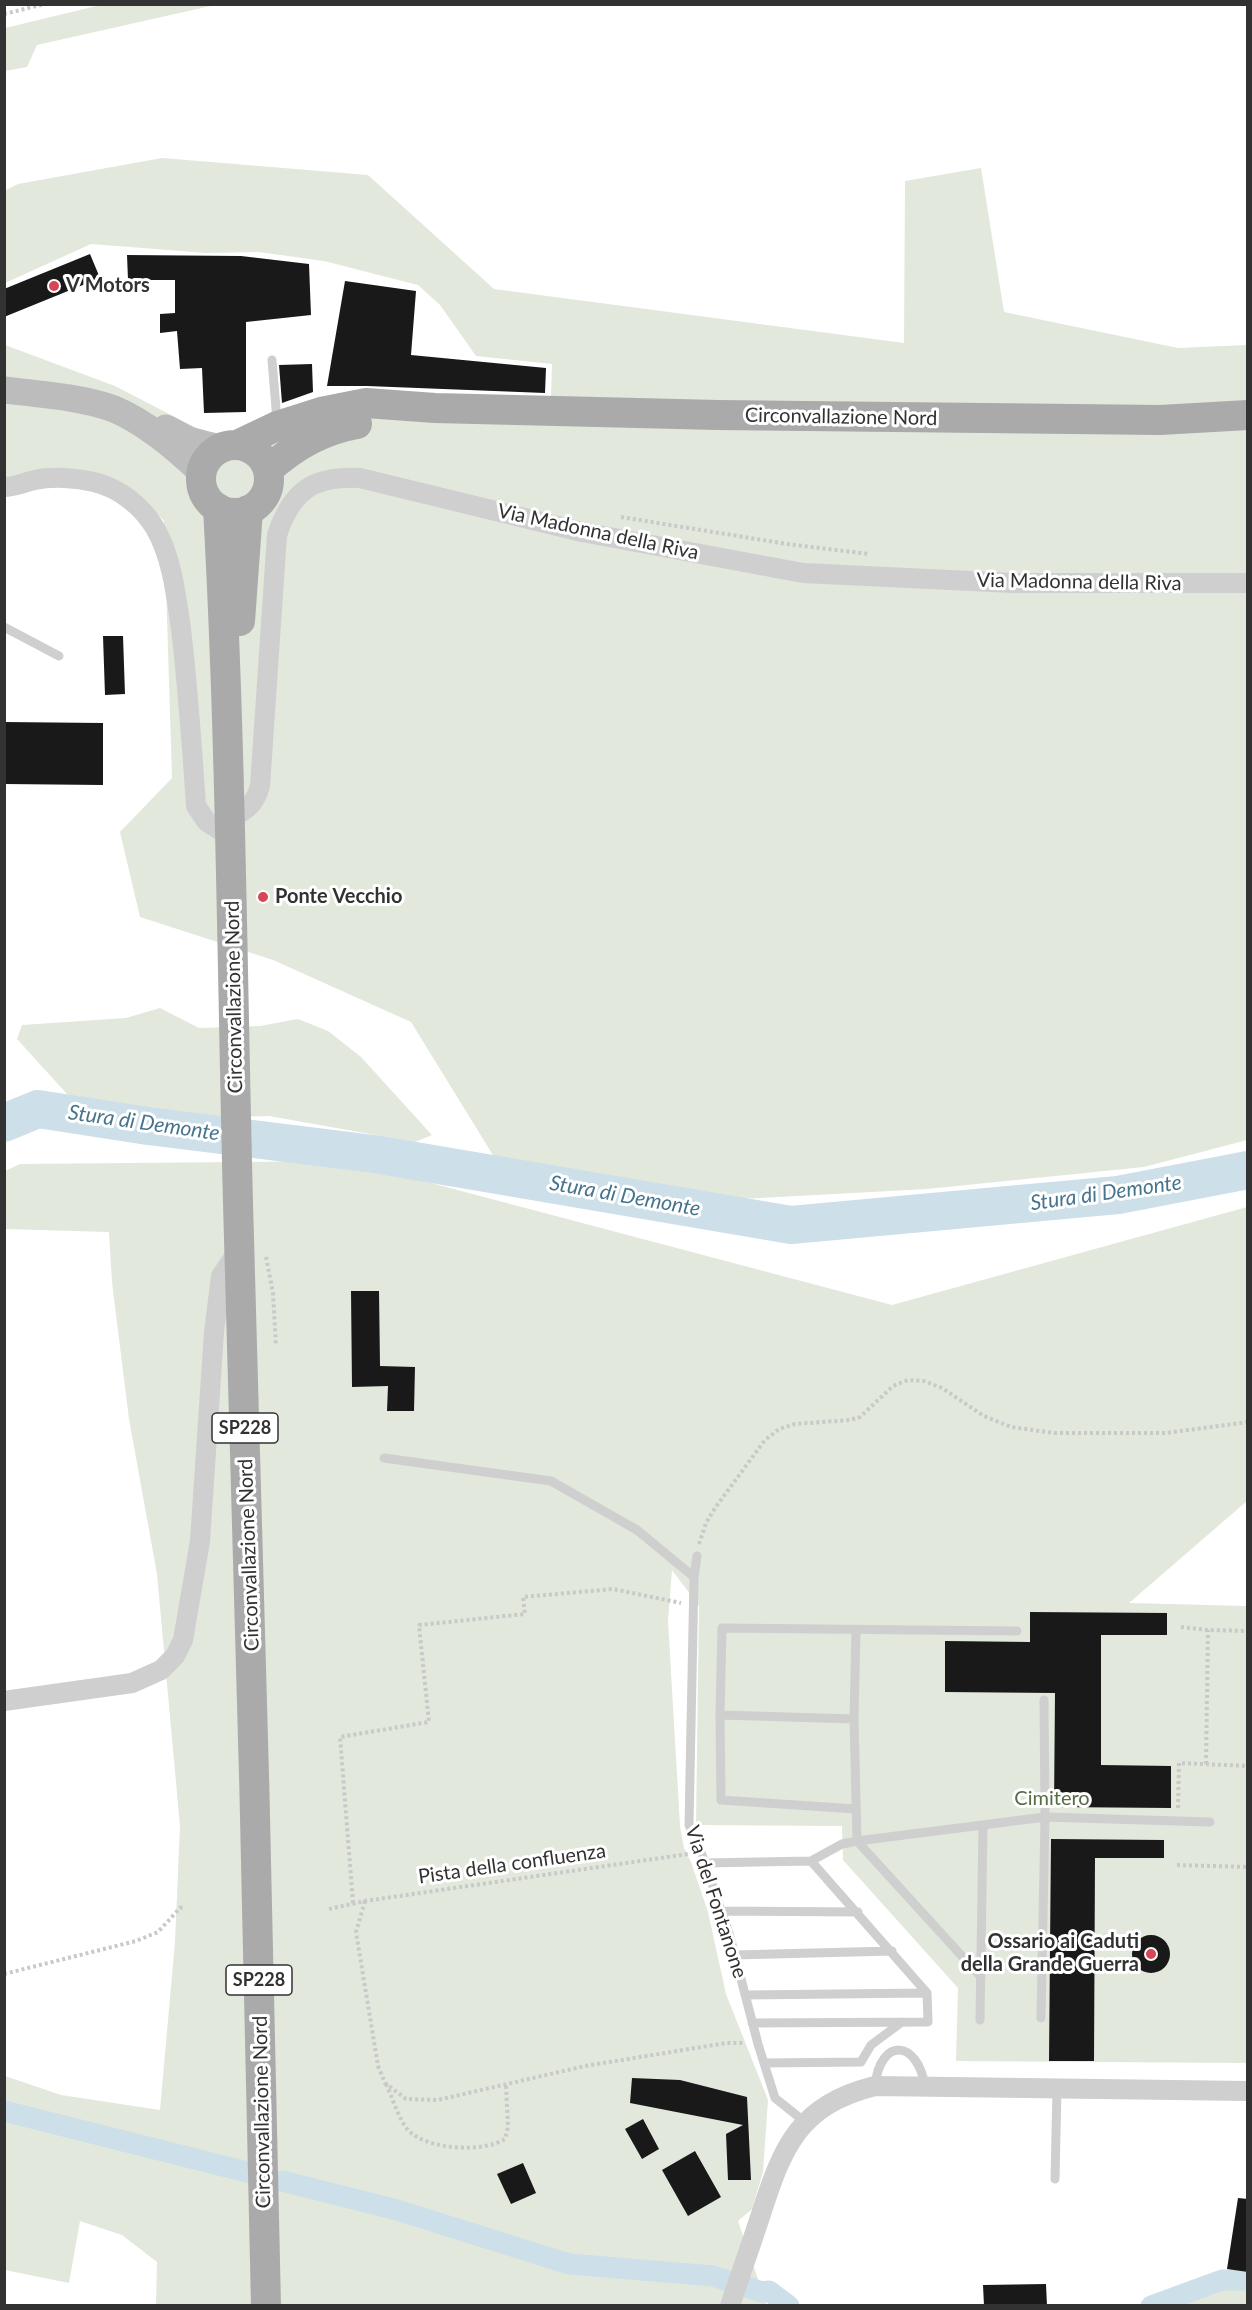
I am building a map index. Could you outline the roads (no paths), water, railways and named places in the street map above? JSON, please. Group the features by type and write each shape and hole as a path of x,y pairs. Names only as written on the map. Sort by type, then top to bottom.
{"main road":[{"path":"4,390 61,398 115,410 128,409 189,440 248,447 271,466 268,489 257,505 248,510 227,512 209,501 203,493 201,472 211,454 228,446"},
{"name":"Circonvallazione Nord","path":"228,446 277,426 321,412 366,403 435,408 718,415 1160,420 1248,415"},
{"name":"Circonvallazione Nord","path":"271,466 302,443 328,430 435,408"},
{"path":"115,410 161,437 201,472"},
{"name":"Circonvallazione Nord","path":"218,508 230,768 238,1202 252,1665 266,2306"},
{"name":"Circonvallazione Nord","path":"230,768 248,510"}],"street":[{"path":"271,466 280,446 277,426"},
{"name":"Via Madonna della Riva","path":"231,828 257,799 260,786 277,535 284,514 298,495 316,483 338,477 360,478 582,532 803,573 1013,583 1248,583"},
{"path":"4,487 38,479 66,478 95,482 118,491 137,506 154,526 165,549 176,593 189,692 196,806 207,822 231,828"},
{"path":"4,1701 132,1683 161,1670 175,1656 183,1640 200,1541 220,1276 240,1248"},
{"path":"730,2306 774,2174 786,2147 805,2122 828,2103 850,2092 875,2086 1248,2091"}],"lane":[{"path":"272,360 277,426"},
{"path":"4,627 59,656"},
{"path":"384,1458 550,1481 637,1530 694,1577"},
{"name":"Via del Fontanone","path":"698,1556 694,1577 693,1606 689,1825 701,1852 721,1911 775,2098 805,2122"},
{"path":"856,1809 721,1800 722,1628 1017,1631"},
{"path":"856,1630 854,1719 857,1841 981,1977"},
{"path":"1041,2018 1045,1817 1044,1700"},
{"path":"720,1715 854,1719"},
{"path":"704,1863 811,1861 842,1844 857,1841 1045,1817 1210,1822"},
{"path":"980,2020 983,1825"},
{"path":"752,2023 928,2022 927,1992 811,1861"},
{"path":"721,1911 858,1912"},
{"path":"734,1955 892,1951"},
{"path":"745,1995 927,1992"},
{"path":"764,2063 861,2062 871,2045 902,2022"},
{"path":"875,2086 876,2072 881,2059 892,2051 904,2050 911,2054 922,2069 925,2087"},
{"path":"1055,2179 1057,2088"}],"waterway":[{"name":"Stura di Demonte","path":"4,1123 38,1109 148,1126 374,1154 791,1225 1118,1195 1248,1170"},
{"path":"4,2111 251,2173"},
{"path":"282,2181 397,2210 569,2264 713,2276 762,2292 769,2291 789,2306"},
{"path":"1151,2306 1222,2280 1248,2280"}],"place":[{"name":"V Motors","path":"54,286"},
{"name":"Ponte Vecchio","path":"263,897"},
{"name":"Ossario ai Caduti della Grande Guerra","path":"1151,1954"}],"park label":[{"name":"Cimitero","path":"1052,1799"}]}
